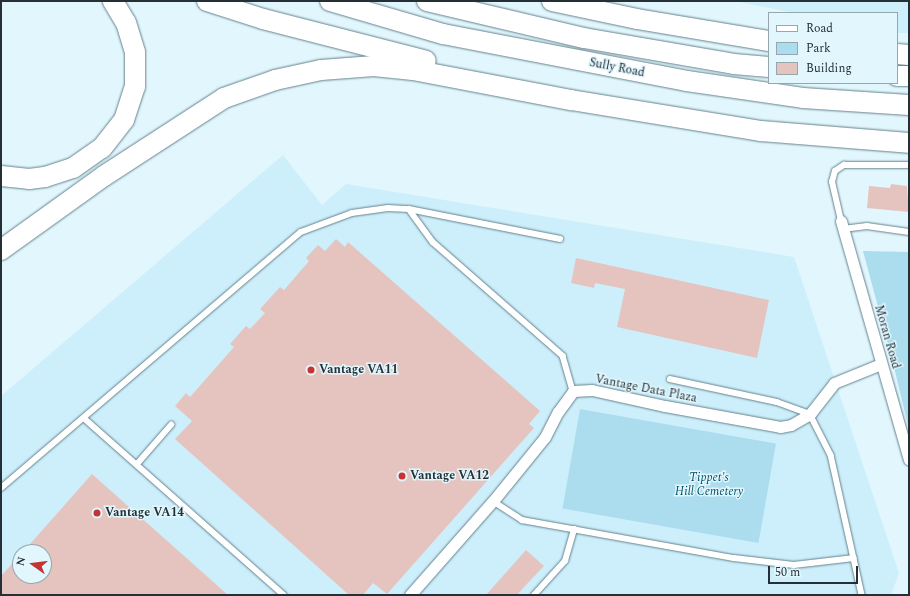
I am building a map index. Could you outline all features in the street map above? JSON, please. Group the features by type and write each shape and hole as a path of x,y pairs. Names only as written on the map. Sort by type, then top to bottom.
{"highway":[{"path":"1,176 39,178 74,168 102,148 124,120 136,87 135,52 126,22 113,1"},
{"path":"207,1 263,19 571,100"},
{"name":"Sully Road","path":"330,1 444,34 687,81 803,98 909,105"},
{"path":"427,1 584,38 734,64 768,67"},
{"path":"552,1 637,19 768,41"},
{"path":"898,54 909,55"},
{"path":"1,250 45,217 184,123 224,98 275,80 322,70 374,66 449,75 571,100 761,131 909,143"},
{"path":"898,76 909,76"}],"street":[{"name":"Moran Road","path":"842,225 880,364 909,460"},
{"name":"Vantage Data Plaza","path":"573,391 592,390 665,406 780,427 791,425 810,414 834,383 880,364"},
{"path":"410,595 493,501 545,437 558,412 573,391"}],"lane":[{"path":"909,165 844,165 835,171 832,182 842,225 867,226 909,232"},
{"path":"1,488 301,232 352,213 388,208 409,209 560,238"},
{"path":"409,209 432,242 563,356 573,391"},
{"path":"670,379 777,402 810,414 831,455 854,558 859,593"},
{"path":"84,418 284,595"},
{"path":"136,464 171,425"},
{"path":"493,501 522,520 734,558 794,566 854,558"},
{"path":"534,595 565,561 574,529"}],"shaded area":[{"path":"735,1 909,1 909,33 898,33 898,12 789,12"},
{"path":"283,155 322,205 346,184 794,257 899,573 891,595 1,595 1,396"}],"green space":[{"path":"863,251 909,252 909,429 892,359"},
{"name":"Tippet's Hill Cemetery","path":"580,409 776,444 758,543 562,508"}],"building":[{"path":"891,184 907,186 909,212 867,208 869,186 890,188"},
{"path":"336,239 345,247 348,242 540,411 529,424 534,428 387,594 373,583 363,595 349,595 175,439 192,421 175,406 186,393 190,397 234,347 230,344 246,326 250,329 265,313 260,309 280,287 284,290 309,261 306,258 318,245 325,251"},
{"path":"576,258 769,300 757,358 617,327 625,289 595,283 594,288 571,283"},
{"name":"Vantage VA14","path":"92,474 228,595 1,595 1,576 12,564 12,584 52,584 52,544 30,544"},
{"path":"526,550 544,566 517,595 486,595"}],"place":[{"name":"Vantage VA11","path":"311,370"},
{"name":"Vantage VA12","path":"402,476"},
{"name":"Vantage VA14","path":"97,513"}]}
